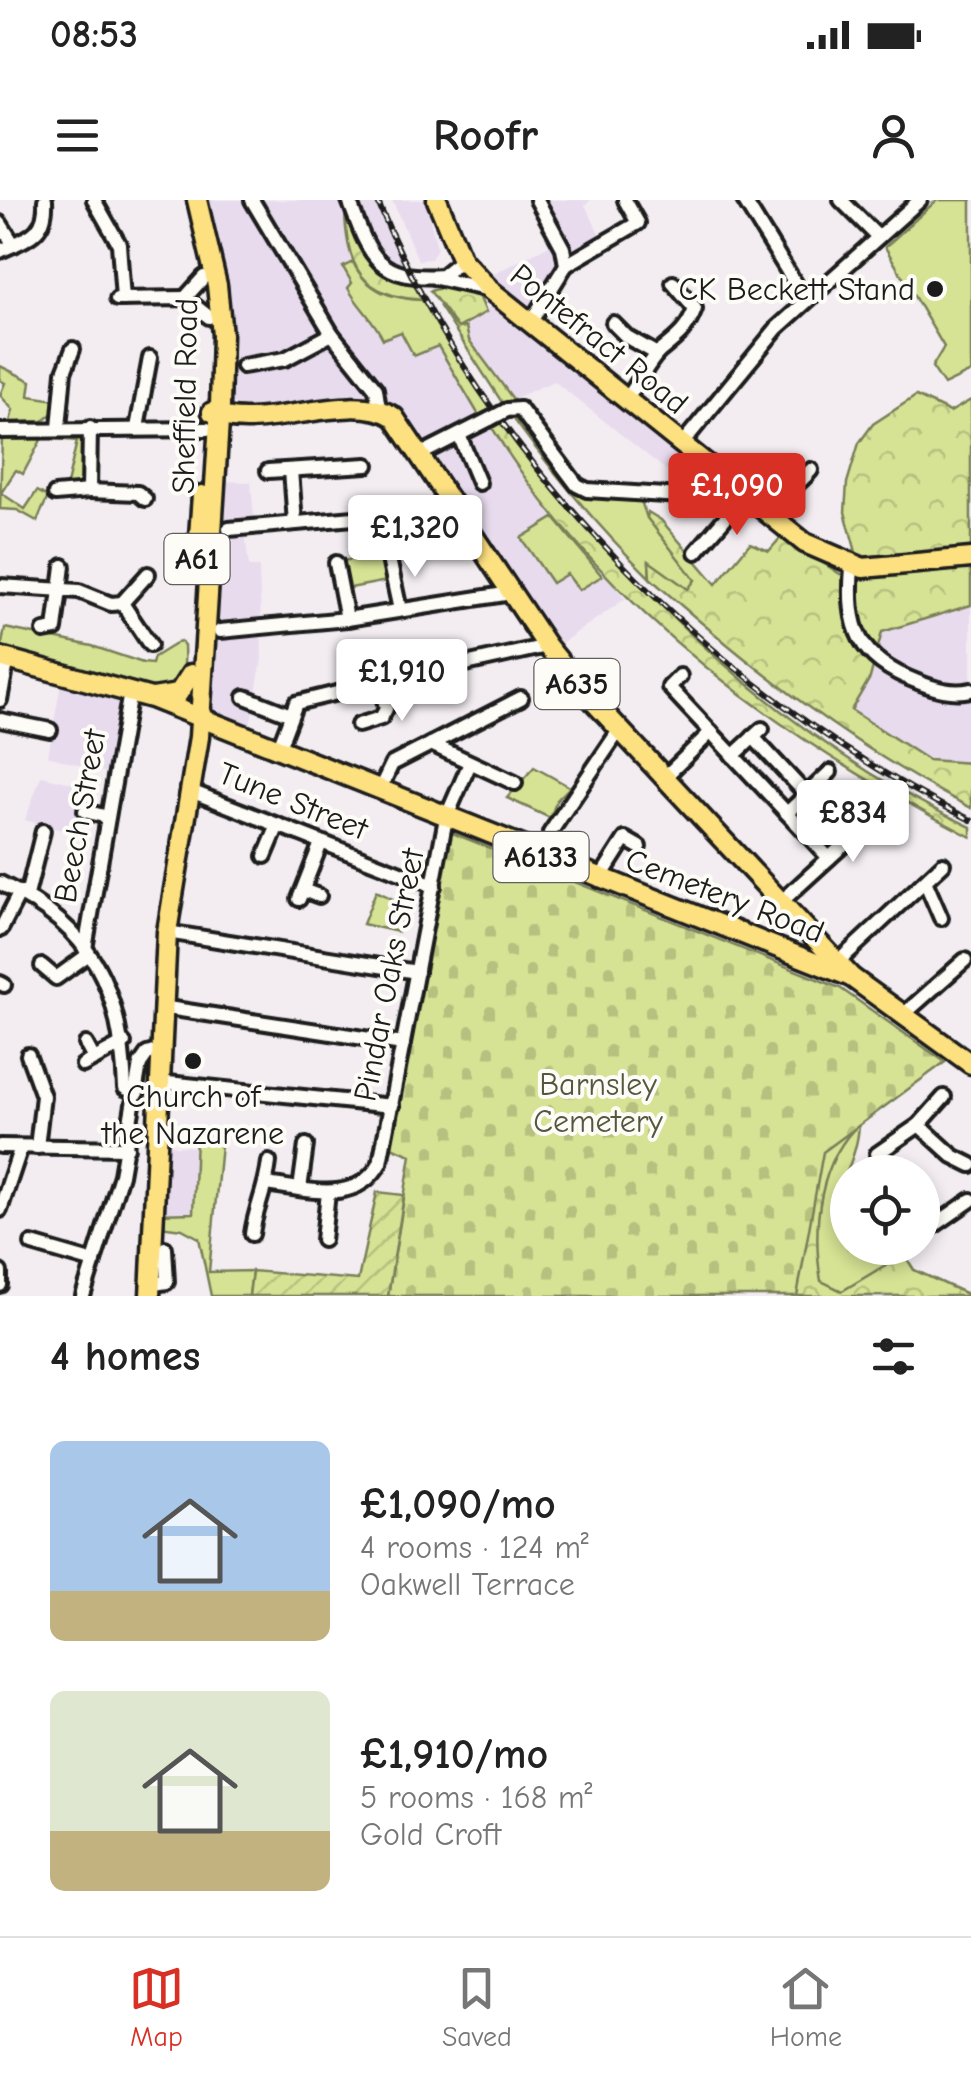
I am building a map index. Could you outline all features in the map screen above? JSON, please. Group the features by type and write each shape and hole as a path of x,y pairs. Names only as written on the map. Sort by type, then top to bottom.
{"highway":[{"name":"Sheffield Road","path":"185,200 215,320"},
{"name":"Sheffield Road","path":"197,200 215,320"},
{"name":"Pontefract Road","path":"437,200 462,260 490,290 805,544 852,566 971,558"},
{"path":"215,320 228,353 215,419 372,409"},
{"name":"A635","path":"372,409 399,422 547,646 620,729 851,978 970,1060"},
{"name":"Sheffield Road","path":"196,715 191,674 215,419"},
{"name":"Sheffield Road","path":"158,1290 152,1200 161,1006 166,932 196,715 215,419"},
{"name":"A6133","path":"4,657 151,698 196,715"},
{"path":"151,698 178,694 191,674"},
{"name":"Cemetery Road","path":"196,715 812,964 838,962"},
{"path":"812,964 820,942"},
{"name":"A6133","path":"812,964 851,978"}],"street":[{"path":"0,223 7,248 43,227 45,200"},
{"path":"94,200 119,244 119,299 184,298 215,320"},
{"path":"252,200 332,334 369,383 372,409"},
{"path":"349,200 373,258 396,272 490,290"},
{"path":"537,200 563,248 566,265"},
{"path":"530,323 566,265 638,223 625,200"},
{"path":"744,200 806,301"},
{"path":"840,200 878,237"},
{"path":"682,445 777,328 920,200"},
{"path":"429,276 448,273 462,260"},
{"path":"184,298 204,277"},
{"path":"626,400 657,354 683,334 695,309 672,283"},
{"path":"612,322 627,337 657,354"},
{"path":"243,366 285,359 332,334"},
{"path":"59,428 64,372 73,349"},
{"path":"137,428 150,358"},
{"path":"421,454 508,410 520,409 576,485 588,490 728,499 741,493"},
{"path":"0,430 137,428 215,419"},
{"path":"89,491 90,428"},
{"path":"459,435 480,483"},
{"path":"268,471 367,464"},
{"path":"291,470 295,523"},
{"path":"766,513 780,494 801,483 811,470"},
{"path":"55,494 138,493 145,499"},
{"path":"696,552 741,493"},
{"path":"230,528 456,508"},
{"path":"390,559 400,610"},
{"path":"336,563 347,619"},
{"path":"44,631 55,628 63,566"},
{"path":"852,566 850,616 862,645 876,662 938,690 971,690"},
{"path":"122,603 148,574"},
{"path":"0,586 60,589 122,603 150,644"},
{"path":"220,630 347,619 510,593"},
{"path":"278,750 300,700 547,646"},
{"path":"0,700 4,657"},
{"path":"680,676 669,687 829,858"},
{"path":"358,725 381,718 386,709 381,685"},
{"name":"Beech Street","path":"87,952 130,692"},
{"path":"245,698 291,715"},
{"path":"379,791 392,764 521,698"},
{"path":"0,720 50,730"},
{"path":"550,833 620,729"},
{"path":"665,776 711,732"},
{"path":"733,756 758,733 806,794"},
{"path":"431,744 514,783"},
{"name":"Pindar Oaks Street","path":"328,1192 364,1183 374,1174 386,1142 446,818 470,763"},
{"path":"786,813 830,772"},
{"name":"Tune Street","path":"189,782 321,844 434,886"},
{"path":"782,901 896,798"},
{"path":"84,811 108,817"},
{"path":"265,856 278,825"},
{"path":"2,929 23,894 43,831"},
{"path":"600,880 624,839 638,847"},
{"path":"319,896 301,894 321,844"},
{"path":"838,962 944,864"},
{"path":"925,881 941,918"},
{"path":"0,883 23,894 63,923 87,952 112,995 124,1043 126,1088 136,1093"},
{"path":"166,932 417,972"},
{"path":"42,966 56,978 87,952"},
{"path":"902,1016 965,960"},
{"path":"161,1006 403,1044"},
{"path":"86,1044 88,1062 124,1043"},
{"path":"84,1296 127,1148 142,1060 160,1050"},
{"path":"28,1055 43,1096 37,1147"},
{"path":"158,1082 392,1106"},
{"path":"877,1154 919,1126 944,1097"},
{"path":"919,1126 952,1156 971,1166"},
{"path":"300,1188 306,1144"},
{"path":"0,1146 127,1148"},
{"path":"0,1210 21,1147"},
{"path":"252,1234 268,1162"},
{"path":"266,1184 328,1192 323,1240"},
{"path":"940,1224 970,1207"},
{"path":"32,1244 94,1262"},
{"path":"158,1290 165,1248"},
{"path":"0,1272 0,1285"}],"shaded area":[{"path":"209,200 374,200 422,300 418,305 480,417 625,599 557,646 398,411 385,402 246,411 232,402 229,321"},
{"path":"392,200 425,200 437,248 431,259 418,260"},
{"path":"541,200 591,200 585,205 602,239 571,257 530,313 488,277 561,239"},
{"path":"494,302 724,490 722,493 691,490 554,381 513,399 469,340 466,327"},
{"path":"219,481 251,482 254,520 245,533 249,567 259,567 262,658 249,733 206,715"},
{"path":"971,605 971,763 928,760 851,711 870,678 882,631"},
{"path":"62,678 124,699 110,774 48,756"},
{"path":"41,776 89,787 80,835 25,820"},
{"path":"160,1138 175,1146 196,1147 193,1213 156,1214"}],"green space":[{"path":"937,200 971,200 971,372 944,385 932,367 944,347 885,247"},
{"path":"345,210 375,266 412,282 422,300 385,292 361,275 349,248"},
{"path":"353,262 365,280 381,292 422,300 493,410 480,417 438,346 414,356 401,332 383,339 348,288 352,283 343,267"},
{"path":"455,284 480,298 486,312 458,328 430,291"},
{"path":"439,305 458,328 466,327 469,340 513,399 503,404"},
{"path":"0,366 31,381 29,396 56,400 55,411 43,421 10,422 13,410 0,395 5,383 0,380"},
{"path":"916,396 950,412 971,400 971,550 859,563 845,512 847,483 859,443 873,424"},
{"path":"515,411 568,480 640,498 647,518 696,580 689,590 649,563 650,578 631,559 543,457 510,414"},
{"path":"499,421 600,541 711,652 834,750 971,827 971,837 833,758 702,664 642,611 586,553 536,492 491,426"},
{"path":"76,434 85,442 85,477 76,485 67,484 77,441 42,438 23,474 16,470 1,493 25,509 37,491 48,497 37,521 17,510 0,509 2,436"},
{"path":"648,512 661,520 716,584 750,543 769,551 782,536 840,574 909,574 971,567 971,605 882,632 870,678 851,710 928,760 971,763 971,808 885,759 803,704 650,578 649,561 688,589 695,580 647,518"},
{"path":"554,518 602,576 579,590 567,574 552,583 521,538"},
{"path":"383,556 387,581 345,589 340,561"},
{"path":"5,628 92,646 152,664 154,657 180,641 184,645 183,672 165,692 147,688 1,649"},
{"path":"534,767 570,787 557,800 550,818 507,798"},
{"name":"Barnsley Cemetery","path":"450,832 840,988 945,1062 823,1152 797,1296 388,1296 411,1155 391,1147"},
{"path":"376,891 403,904 398,932 363,924"},
{"path":"945,1062 862,1121 836,1155 830,1155 818,1217 818,1260 821,1281 842,1291 886,1265 911,1265 914,1270 971,1296 787,1296 808,1154"},
{"path":"859,1123 853,1155 830,1155 830,1265 911,1265 914,1270 971,1296 797,1296 823,1152"},
{"path":"222,1134 209,1272 252,1271 249,1296 211,1296 199,1238 182,1229 159,1226 158,1214 193,1213 196,1136"},
{"path":"377,1192 404,1195 388,1296 249,1296 252,1271 358,1280"}],"railway":[{"path":"377,200 423,297 479,390 545,478 620,562 701,639 787,708 878,769 971,820"}],"place":[{"name":"CK Beckett Stand","path":"935,289"},
{"name":"Church of the Nazarene","path":"193,1061"}]}
